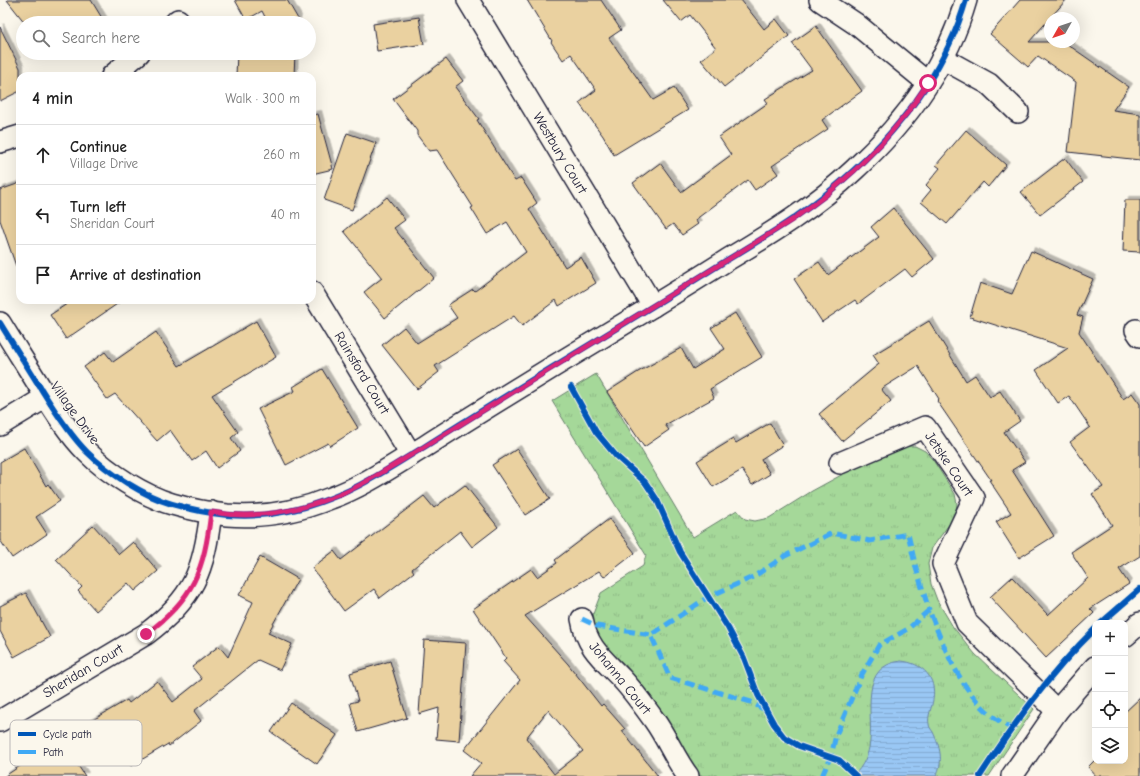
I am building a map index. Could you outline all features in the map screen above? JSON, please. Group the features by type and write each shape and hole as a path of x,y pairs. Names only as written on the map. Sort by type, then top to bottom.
{"street":[{"name":"Westbury Court","path":"468,0 653,306"},
{"path":"820,0 862,29 928,83"},
{"name":"Village Drive","path":"0,323 46,397 66,427 82,447 108,470 141,491 170,504 229,515 255,516 289,511 331,498 361,484 411,455 792,220 825,196 855,170 882,143 908,112 928,83 942,58 952,38 966,0"},
{"path":"942,58 988,84 1018,112"},
{"path":"117,72 131,60"},
{"path":"0,142 16,137"},
{"name":"Rainsford Court","path":"316,299 411,455"},
{"path":"0,425 46,397"},
{"name":"Jetske Court","path":"840,463 925,427 974,498 943,564 967,623 1056,711"},
{"name":"Sheridan Court","path":"0,721 146,634 164,620 180,604 194,582 206,547 211,512"},
{"name":"Johanna Court","path":"582,619 589,643 596,653 638,698 656,722 688,776"},
{"path":"1128,633 1140,623"},
{"path":"1012,776 1056,711 1092,670"}],"green space":[{"path":"596,374 693,537 737,510 745,519 755,521 769,518 812,491 887,450 901,446 915,446 925,451 933,460 955,494 957,504 955,516 932,548 928,564 931,584 937,600 953,627 975,654 1034,709 989,776 698,776 605,648 593,627 593,614 601,593 643,566 646,555 552,401"}],"water":[{"path":"901,661 909,662 921,668 933,684 934,692 929,715 929,726 933,732 940,754 940,765 936,776 853,776 863,764 869,746 870,704 874,681 879,671 888,665"}],"building":[{"path":"7,0 91,0 101,16 20,16"},
{"path":"235,0 287,0 296,16 264,16 262,11 253,16 244,16"},
{"path":"527,0 601,0 621,30 609,38 653,100 674,88 688,110 614,155 603,136 579,103 596,90 571,54 563,60"},
{"path":"663,0 741,0 764,29 776,19 789,36 724,87 701,60 716,48 690,15 681,22"},
{"path":"1020,0 1066,0 1055,12 1044,12 1044,25 1029,42 1044,42 1044,48 1073,48 1129,87 1113,110 1140,114 1140,160 1068,152 1076,82 1038,56 1028,67 990,34"},
{"path":"419,17 424,44 377,51 373,24"},
{"path":"816,26 862,91 822,120 828,129 772,166 778,174 755,190 748,180 695,220 698,224 682,235 673,224 666,229 633,183 660,163 681,192 731,155 719,137 768,103 765,99 812,70 792,43"},
{"path":"0,27 20,68 20,72 16,72 16,93 0,101"},
{"path":"446,59 463,81 455,87 479,119 477,120 515,181 521,178 537,203 529,209 565,267 581,257 596,283 559,306 556,300 522,326 514,316 435,366 439,372 417,389 382,345 404,327 417,343 457,318 448,305 473,289 475,291 526,252 507,222 487,234 471,208 473,207 437,150 429,151 417,135 417,131 393,99"},
{"path":"237,60 295,60 294,72 236,72"},
{"path":"316,114 318,114 333,169 316,173"},
{"path":"966,130 1006,165 988,187 983,182 947,224 921,202 931,190 926,185 940,168 936,165"},
{"path":"347,133 376,143 352,210 324,200"},
{"path":"1065,158 1083,182 1040,215 1021,192"},
{"path":"16,184 16,266 0,220 0,190"},
{"path":"387,197 405,220 394,228 434,278 385,318 364,292 382,278 344,231"},
{"path":"1125,200 1140,200 1140,252 1123,251"},
{"path":"893,208 934,259 912,277 905,269 858,304 855,300 822,322 794,279 819,262 828,275 879,237 871,227"},
{"path":"1031,251 1093,279 1077,315 1083,317 1079,332 1123,399 1132,393 1140,404 1140,556 1119,569 1129,584 1090,609 1094,613 1046,658 990,597 1012,577 1048,615 1088,578 1071,552 1112,525 1092,494 1103,487 1070,442 1090,427 1069,396 1058,403 1036,370 1068,348 970,317 980,283 1012,294"},
{"path":"67,304 117,304 66,339 50,315"},
{"path":"735,313 762,357 710,389 714,398 665,425 669,430 644,447 607,392 638,372 681,348 693,369 725,349 711,328"},
{"path":"256,321 276,357 212,395 238,432 231,438 240,451 217,468 206,451 192,461 170,430 157,441 115,394 107,399 84,367 105,352 113,362 156,332 179,366"},
{"path":"929,321 966,381 975,375 990,397 1000,391 1020,421 1004,432 1025,462 1012,470 1054,536 1019,558 996,522 1011,513 989,480 991,480 937,401 939,399 918,366 881,389 891,401 842,441 819,414 879,364 873,355"},
{"path":"322,369 358,428 330,446 328,443 286,465 258,409 295,391 293,387"},
{"path":"770,423 783,445 761,459 770,474 752,485 742,470 713,487 697,461 733,439 736,443"},
{"path":"24,448 46,486 48,484 60,501 36,517 47,534 12,558 0,540 0,462"},
{"path":"517,449 550,499 525,515 492,465"},
{"path":"465,485 498,527 472,547 460,531 412,569 414,572 380,598 374,589 344,611 312,568 334,551 341,560 424,496 434,508"},
{"path":"609,519 635,553 604,577 599,571 525,616 568,664 601,706 603,704 625,729 622,731 658,776 470,776 481,763 464,750 520,680 503,661 506,658 473,609 531,569 537,577 557,563 555,560","holes":["548,710 583,751 554,774 526,738"]},
{"path":"93,525 119,554 133,542 158,571 135,591 128,583 96,611 78,591 82,587 56,559"},
{"path":"260,557 298,579 268,633 292,644 280,670 258,660 194,711 201,721 169,746 168,744 142,759 142,720 93,720 127,700 129,703 157,681 173,702 202,679 192,667 219,646 228,657 253,602 239,595"},
{"path":"26,593 50,637 14,657 0,631 0,606"},
{"path":"424,640 466,643 459,741 436,739 439,708 419,714"},
{"path":"390,661 407,718 358,732 350,703 358,701 350,673"},
{"path":"1140,698 1140,776 1096,776 1088,767 1092,763 1128,764 1128,709"},
{"path":"291,703 337,735 317,764 271,732"},
{"path":"20,766 78,766 85,776 5,776"}],"marked path":[{"path":"765,710 751,702 670,678 651,635 708,597 753,577 785,556 832,533 870,541 908,534 916,568 929,610"},
{"path":"822,776 831,756 836,735 861,676 879,645 908,629 929,610 951,661 970,692 995,718 1011,728"},
{"path":"582,619 597,626 651,635"}],"cycle path":[{"path":"0,323 53,408 75,438 87,452 105,468 138,490 185,508 240,516 293,510 319,503 355,488 390,468 760,240 809,207 854,170 872,152 890,133 922,92 948,48 966,0"},
{"path":"571,387 596,432 616,456 645,482 657,500 680,552 728,628 744,658 758,695 774,724 784,737 799,746 839,760 856,776"},
{"path":"1104,620 1140,589"},
{"path":"980,776 1033,700 1063,663 1092,632"}],"route":[{"path":"146,634 164,620 180,604 191,588 199,570 206,547 211,512 229,515 255,516 289,511 331,498 361,484 411,455 792,220 825,196 855,170 882,143 908,112 928,83"}]}
